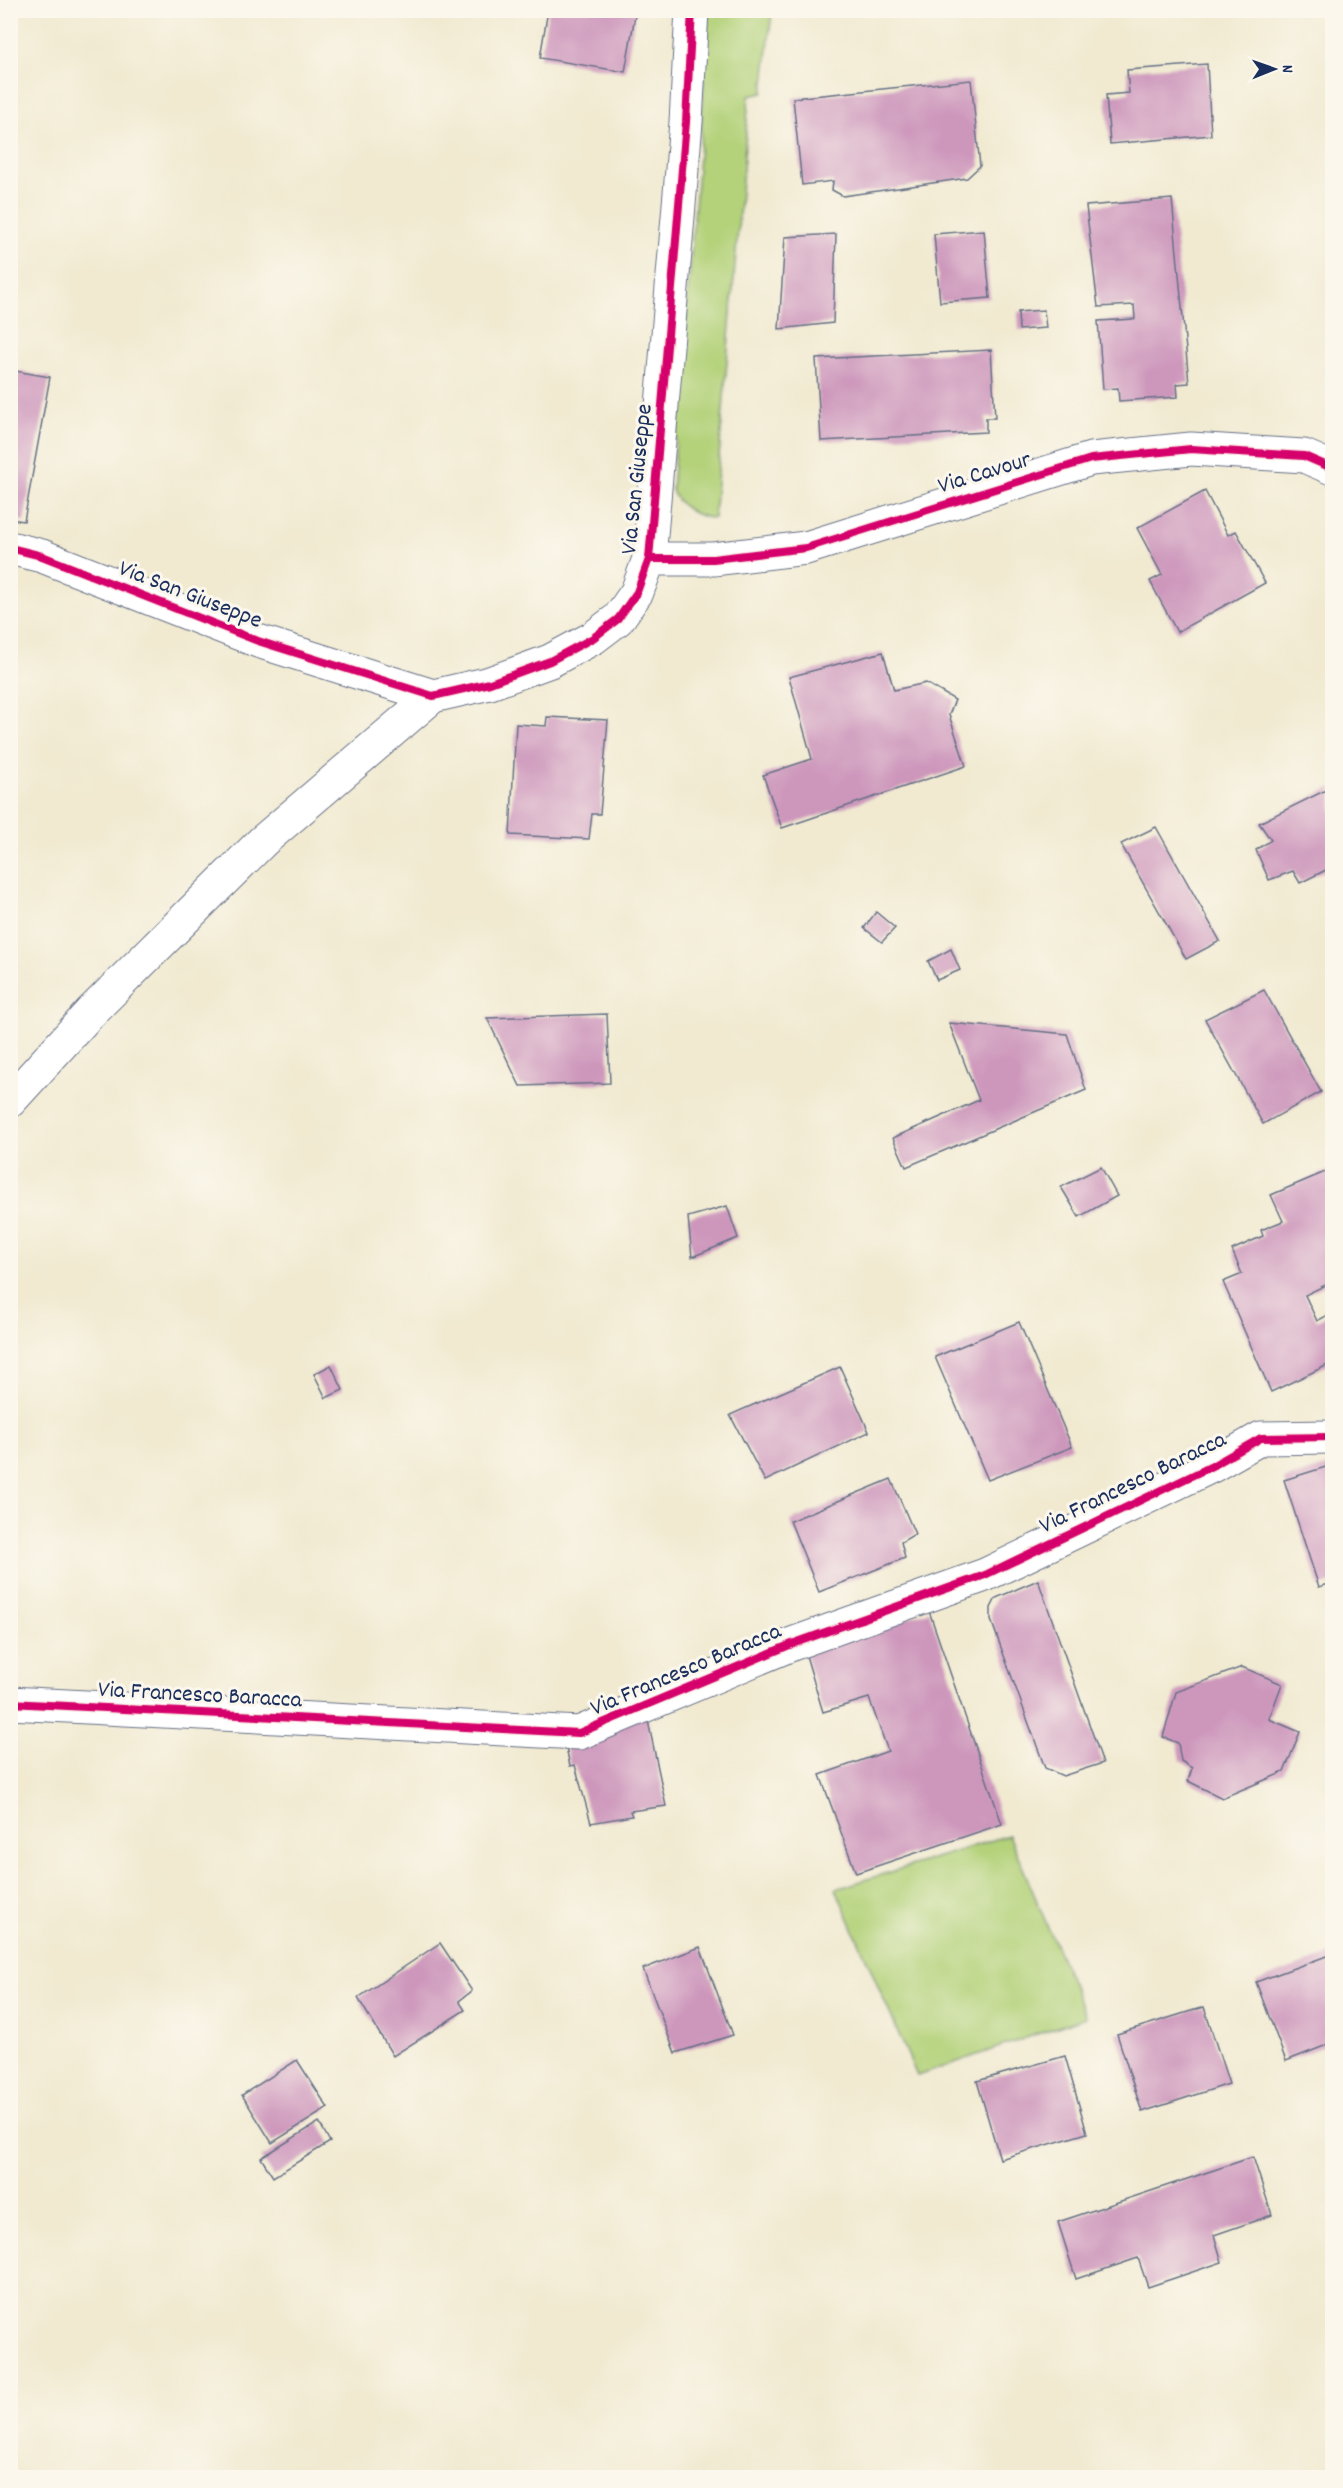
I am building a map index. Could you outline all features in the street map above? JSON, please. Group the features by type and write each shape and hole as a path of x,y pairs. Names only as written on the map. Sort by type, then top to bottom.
{"street":[{"name":"Via San Giuseppe","path":"10,548 42,556 258,641 433,696 490,683 550,660 593,638 618,619 637,592 649,559 686,122 692,10"},
{"name":"Via Cavour","path":"649,559 713,559 806,548 1091,459 1191,449 1304,456 1332,468"},
{"path":"10,1101 90,1013 263,841 433,696"},
{"name":"Via Francesco Baracca","path":"10,1703 579,1733 792,1644 985,1575 1212,1466 1261,1438 1332,1437"}],"green space":[{"path":"708,11 772,11 763,93 749,96 714,518 701,516 683,506 672,490 701,132"},
{"path":"1009,1835 1086,2017 917,2076 836,1889"}],"building":[{"path":"548,10 636,10 625,72 540,58"},
{"path":"1207,64 1211,135 1110,144 1106,95 1129,93 1127,70"},
{"path":"971,80 980,166 967,178 843,196 832,190 833,181 802,185 793,98"},
{"path":"1172,199 1189,383 1177,384 1178,397 1119,401 1118,388 1103,389 1098,321 1135,319 1134,305 1098,307 1086,206"},
{"path":"984,230 990,298 940,302 934,234"},
{"path":"836,234 833,323 779,329 785,237"},
{"path":"1044,310 1046,328 1019,330 1018,312"},
{"path":"991,350 995,418 986,418 986,432 821,441 816,359"},
{"path":"10,370 50,377 24,521 10,519"},
{"path":"1205,491 1228,535 1236,531 1265,583 1177,632 1150,581 1162,575 1137,528"},
{"path":"883,652 894,690 926,683 955,700 949,715 966,766 782,828 763,775 812,759 789,677"},
{"path":"547,717 608,720 600,814 592,814 589,839 510,835 516,724 546,726"},
{"path":"1332,787 1332,867 1300,883 1293,871 1269,880 1256,850 1271,840 1259,823"},
{"path":"1156,827 1220,941 1186,959 1121,844"},
{"path":"876,912 895,928 882,942 864,928"},
{"path":"951,949 960,970 937,980 928,961"},
{"path":"1264,990 1321,1092 1263,1124 1205,1019"},
{"path":"607,1014 610,1083 520,1086 487,1018"},
{"path":"949,1023 1067,1034 1086,1090 906,1167 893,1138 979,1100"},
{"path":"1101,1167 1117,1196 1079,1217 1061,1187"},
{"path":"1332,1169 1332,1282 1305,1295 1317,1321 1332,1313 1332,1363 1271,1392 1223,1282 1242,1274 1232,1250 1263,1236 1261,1230 1283,1221 1271,1195"},
{"path":"727,1206 738,1238 692,1257 688,1217"},
{"path":"1019,1322 1072,1447 988,1480 935,1357"},
{"path":"331,1365 343,1390 326,1398 314,1374"},
{"path":"840,1367 869,1432 765,1481 730,1415"},
{"path":"1332,1465 1332,1583 1319,1587 1284,1480"},
{"path":"891,1479 915,1534 901,1542 905,1558 819,1592 790,1521"},
{"path":"1038,1580 1103,1763 1063,1776 1045,1768 991,1620 991,1608 996,1598"},
{"path":"929,1611 1002,1824 856,1873 820,1775 888,1751 869,1698 823,1712 804,1649"},
{"path":"1242,1667 1282,1684 1269,1719 1300,1732 1284,1772 1222,1798 1188,1781 1192,1768 1181,1761 1178,1743 1163,1737 1176,1692"},
{"path":"647,1716 666,1806 630,1811 632,1816 591,1823 575,1765 570,1766 564,1738"},
{"path":"440,1943 472,1991 459,2001 465,2010 393,2056 358,1998"},
{"path":"700,1947 733,2035 675,2053 643,1969"},
{"path":"1332,1954 1332,2043 1286,2061 1256,1982"},
{"path":"1204,2007 1229,2084 1142,2112 1117,2034"},
{"path":"1065,2056 1087,2133 1000,2159 977,2081"},
{"path":"297,2060 328,2108 272,2143 242,2095"},
{"path":"319,2122 330,2142 273,2177 261,2158"},
{"path":"1253,2157 1272,2215 1214,2235 1222,2262 1148,2287 1138,2258 1076,2279 1058,2222"}],"cycle path":[{"path":"10,548 42,556 258,641 433,696 490,683 550,661 593,638 618,619 637,592 649,559 686,122 692,10"},
{"path":"649,559 713,559 806,548 1091,459 1191,449 1304,456 1332,468"},
{"path":"10,1703 579,1733 792,1644 985,1575 1212,1466 1261,1438 1332,1437"}]}
